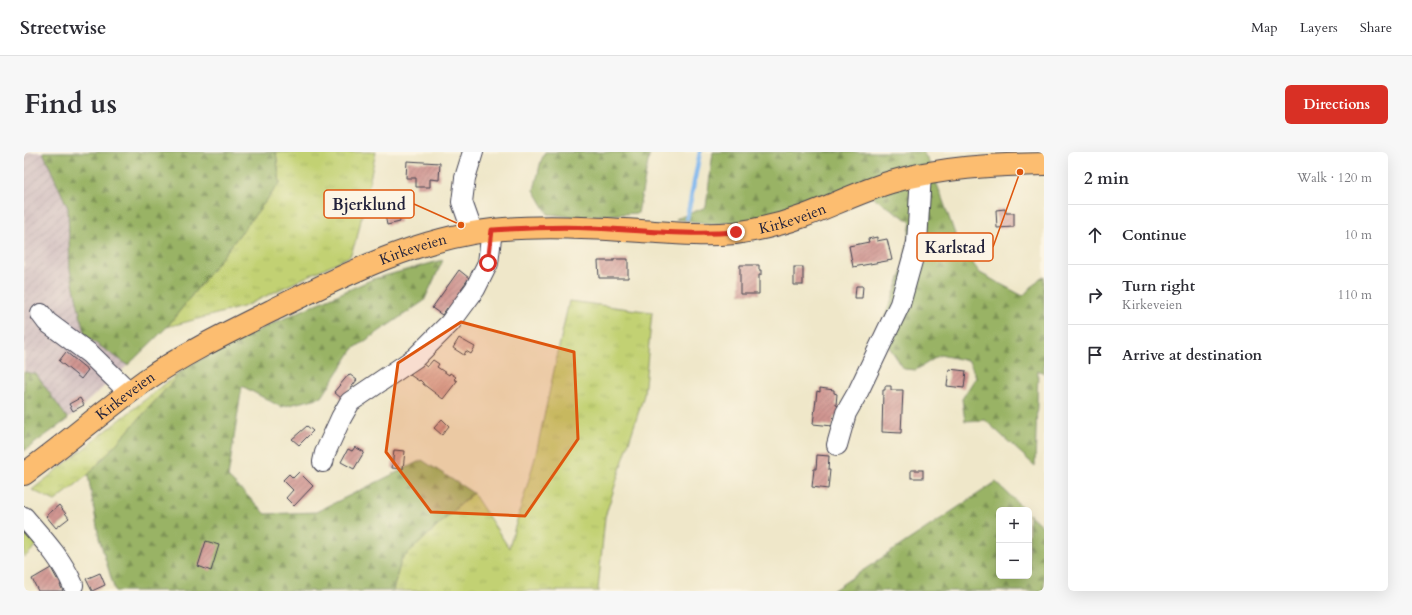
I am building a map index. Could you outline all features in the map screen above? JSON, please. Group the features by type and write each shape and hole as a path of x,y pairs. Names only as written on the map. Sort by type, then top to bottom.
{"main road":[{"name":"Kirkeveien","path":"24,474 129,392 196,348 360,269 414,247 483,231 549,227 693,234 736,232 774,225 804,216 888,183 921,174 956,168 1034,160"}],"lane":[{"path":"323,462 325,453 350,402 415,358 450,323 475,289 488,263 483,231 462,202 465,178 473,152"},
{"path":"837,445 846,413 858,392 900,304 917,243 921,174"},
{"path":"41,314 47,322 90,354 129,392"},
{"path":"24,517 69,575 73,585"}],"highlighted area":[{"path":"461,322 574,352 578,439 525,516 431,512 386,452 398,363"}],"shaded area":[{"path":"24,152 43,152 68,208 70,270 85,336 128,365 68,419 36,375 24,372"}],"green space":[{"path":"43,152 276,152 280,183 167,327 128,365 85,336 70,270 68,208"},
{"path":"276,152 376,152 357,238 350,256 243,307 167,327 280,183"},
{"path":"545,152 650,152 638,213 574,217 548,214 534,190 541,161"},
{"path":"713,152 923,152 929,162 959,245 980,273 1023,296 1040,278 1044,276 1044,373 1038,370 1035,466 985,420 965,421 962,399 976,377 969,361 940,355 916,370 904,369 879,332 902,273 911,222 859,188 762,220 713,224 676,219 706,207"},
{"path":"443,260 424,301 353,349 322,397 281,407 242,386 228,477 266,514 316,512 422,460 473,493 401,560 393,591 115,591 99,538 88,475 186,367 267,326 373,279"},
{"path":"569,301 652,312 644,395 605,517 598,590 600,591 393,591 401,560 473,493 509,548 535,458"},
{"path":"186,367 88,475 55,501 32,490"},
{"path":"24,372 36,374 68,419 24,451"},
{"path":"996,482 1022,507 996,507 996,579 1032,579 1032,517 1044,528 1044,591 832,591"},
{"path":"24,526 37,545 24,558"}],"building":[{"path":"407,161 440,163 439,180 430,179 430,187 416,187 416,178 406,178"},
{"path":"397,206 400,222 387,225 385,215 387,214 386,208"},
{"path":"1005,209 1006,213 1014,213 1014,227 997,228 996,210"},
{"path":"877,237 877,241 887,239 892,260 853,267 849,246 869,242 868,239"},
{"path":"614,259 628,259 628,278 599,278 598,261 614,261"},
{"path":"740,265 759,265 761,275 759,275 759,294 740,294"},
{"path":"794,267 803,267 803,285 794,285"},
{"path":"459,270 469,278 461,289 465,291 450,311 447,308 442,315 432,308"},
{"path":"856,286 863,286 862,298 855,298"},
{"path":"459,338 475,347 471,354 466,351 464,355 453,348"},
{"path":"66,352 88,370 81,379 59,361"},
{"path":"433,360 439,364 437,367 449,375 450,373 456,377 454,379 457,381 443,399 420,380 419,381 410,375 419,361 427,367"},
{"path":"949,369 966,371 964,388 947,386"},
{"path":"349,374 357,380 342,399 334,392"},
{"path":"885,386 891,386 891,390 903,390 901,433 882,432 883,390 885,390"},
{"path":"820,388 834,390 834,393 837,394 836,405 840,406 838,417 834,417 833,426 813,424 817,391 820,392"},
{"path":"80,398 84,405 73,411 69,404"},
{"path":"442,419 449,426 442,435 434,428"},
{"path":"307,426 313,431 299,445 292,439"},
{"path":"355,447 364,452 354,469 341,462 348,449 352,451"},
{"path":"394,450 405,451 403,469 392,468"},
{"path":"817,455 829,456 828,470 830,470 828,489 812,487"},
{"path":"911,470 923,470 923,478 911,478"},
{"path":"299,472 313,486 294,506 286,498 293,490 283,480 289,474 293,478"},
{"path":"59,505 69,518 56,528 46,516"},
{"path":"206,541 219,545 211,571 198,566"},
{"path":"51,568 57,579 60,578 63,583 60,585 63,591 38,591 32,579"},
{"path":"100,573 105,585 92,591 86,579"}],"waterway":[{"path":"687,218 700,152"}],"place":[{"name":"Karlstad","path":"1020,172"},
{"name":"Bjerklund","path":"461,225"}],"route":[{"path":"488,263 492,240 492,230 549,227 693,234 736,232"}]}
